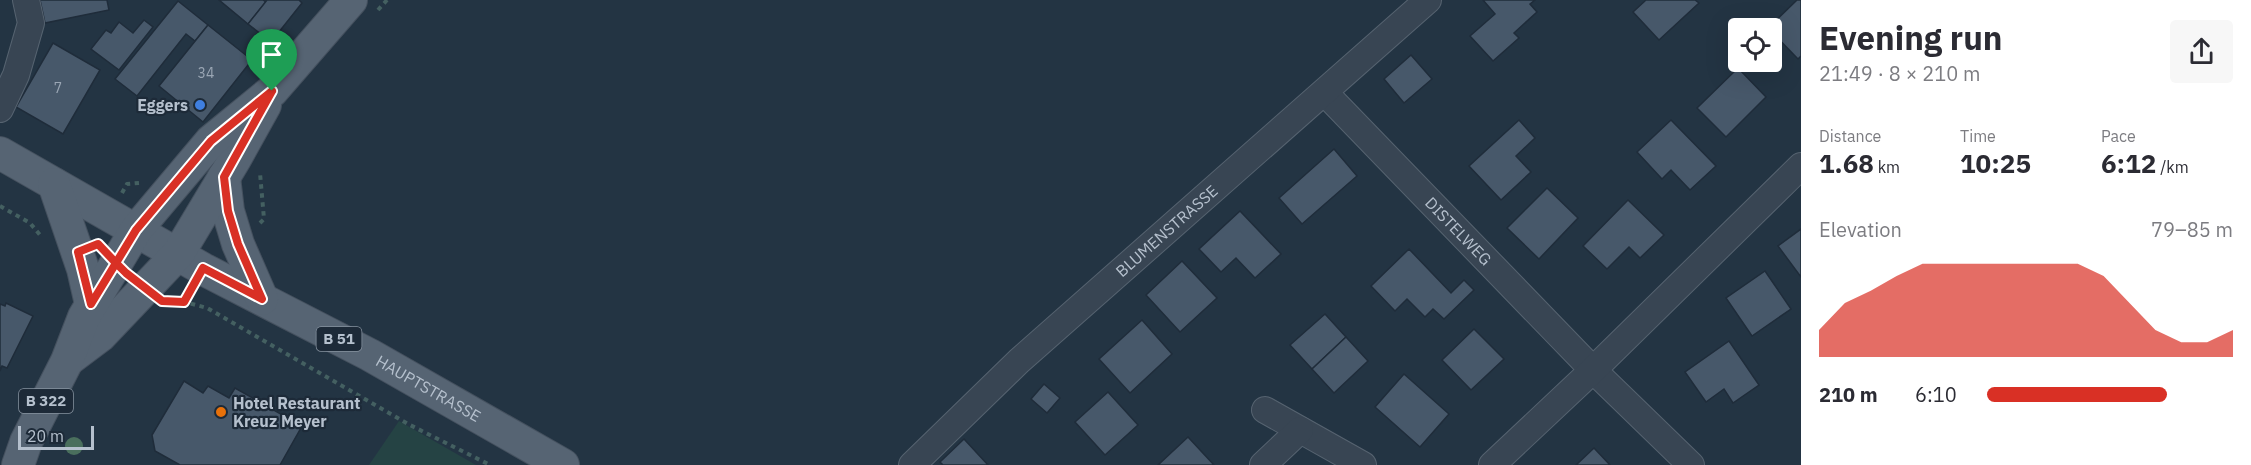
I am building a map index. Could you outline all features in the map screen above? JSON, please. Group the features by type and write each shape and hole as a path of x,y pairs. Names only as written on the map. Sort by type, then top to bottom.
{"main road":[{"name":"B 322","path":"18,465 26,442 67,361 91,304 136,230 211,141 272,91 361,9"},
{"name":"B 322","path":"67,361 100,336 144,287 191,261 224,177 272,91"},
{"name":"B 51","path":"0,153 262,299"},
{"path":"224,177 228,211 235,234 262,299"},
{"path":"54,184 78,252 91,304"},
{"name":"HAUPTSTRASSE","path":"262,299 370,355 563,465"}],"street":[{"path":"0,109 16,75 31,23 26,0"},
{"name":"BLUMENSTRASSE","path":"912,465 1019,361 1428,0"},
{"name":"DISTELWEG","path":"1325,93 1593,370 1691,465"},
{"path":"1492,465 1593,370 1801,166"},
{"path":"1265,410 1363,465"},
{"path":"1263,465 1300,430"}],"path":[{"path":"361,9 387,0"},
{"path":"235,234 254,227 264,219 260,174 264,164"},
{"path":"0,206 30,223 60,257 78,252"},
{"path":"184,302 191,261"},
{"path":"144,287 162,301 184,302 207,308 408,424 490,465"}],"green space":[{"path":"399,421 476,465 369,465"}],"building":[{"path":"40,0 107,0 109,10 45,23"},
{"path":"219,0 263,0 266,2 248,24"},
{"path":"267,0 299,0 302,3 271,42 248,24"},
{"path":"1483,0 1535,0 1530,4 1537,12 1514,33 1519,38 1493,61 1470,36 1495,14"},
{"path":"1646,0 1695,0 1699,3 1659,40 1633,12"},
{"path":"1797,0 1801,0 1801,56 1798,59 1782,42 1782,18 1778,18"},
{"path":"178,1 208,25 195,41 186,34 137,96 115,79"},
{"path":"144,20 153,27 119,70 91,49 106,30 111,33 119,22 133,33"},
{"path":"208,25 252,60 203,122 159,86"},
{"path":"53,43 100,70 63,134 16,107"},
{"path":"1411,55 1432,79 1404,103 1384,79"},
{"path":"1734,72 1742,72 1766,97 1726,137 1697,108"},
{"path":"1519,120 1535,138 1516,156 1531,172 1501,200 1469,166"},
{"path":"1671,120 1716,166 1690,190 1671,170 1662,179 1637,152"},
{"path":"1334,149 1357,176 1302,224 1279,198"},
{"path":"1547,188 1578,218 1539,259 1507,228"},
{"path":"1628,200 1664,235 1640,258 1629,247 1607,269 1583,246"},
{"path":"1240,211 1281,254 1255,278 1236,258 1221,272 1199,249"},
{"path":"1801,229 1801,277 1778,246"},
{"path":"1409,249 1451,293 1464,280 1474,290 1444,319 1433,309 1425,317 1407,299 1395,311 1371,286"},
{"path":"1182,261 1217,298 1180,332 1146,295"},
{"path":"1765,271 1791,309 1752,336 1726,298"},
{"path":"6,303 33,316 7,368 2,366 0,371 0,304 5,306"},
{"path":"1325,314 1346,337 1312,369 1290,345"},
{"path":"1142,320 1172,354 1130,393 1099,359"},
{"path":"1474,329 1504,359 1471,390 1442,360"},
{"path":"1346,337 1368,361 1334,393 1312,369"},
{"path":"1729,341 1759,385 1733,403 1724,389 1706,402 1685,372"},
{"path":"1404,374 1449,414 1420,447 1375,407"},
{"name":"Hotel Restaurant Kreuz Meyer","path":"184,381 203,393 208,386 229,398 235,388 302,426 280,465 180,465 155,451 152,435"},
{"path":"1044,384 1060,398 1047,413 1031,399"},
{"path":"1108,392 1138,425 1105,455 1075,422"},
{"path":"1188,437 1214,465 1158,465"},
{"path":"964,439 988,465 943,465 940,462"},
{"path":"1594,448 1610,465 1576,465"}],"place":[{"name":"Eggers","path":"200,105"},
{"name":"Hotel Restaurant Kreuz Meyer","path":"221,412"}],"route":[{"path":"272,91 211,141 136,230 116,263 98,244 78,252 91,304 116,263 162,301 184,302 203,268 262,299 238,244 228,211 224,177 272,91"}]}
